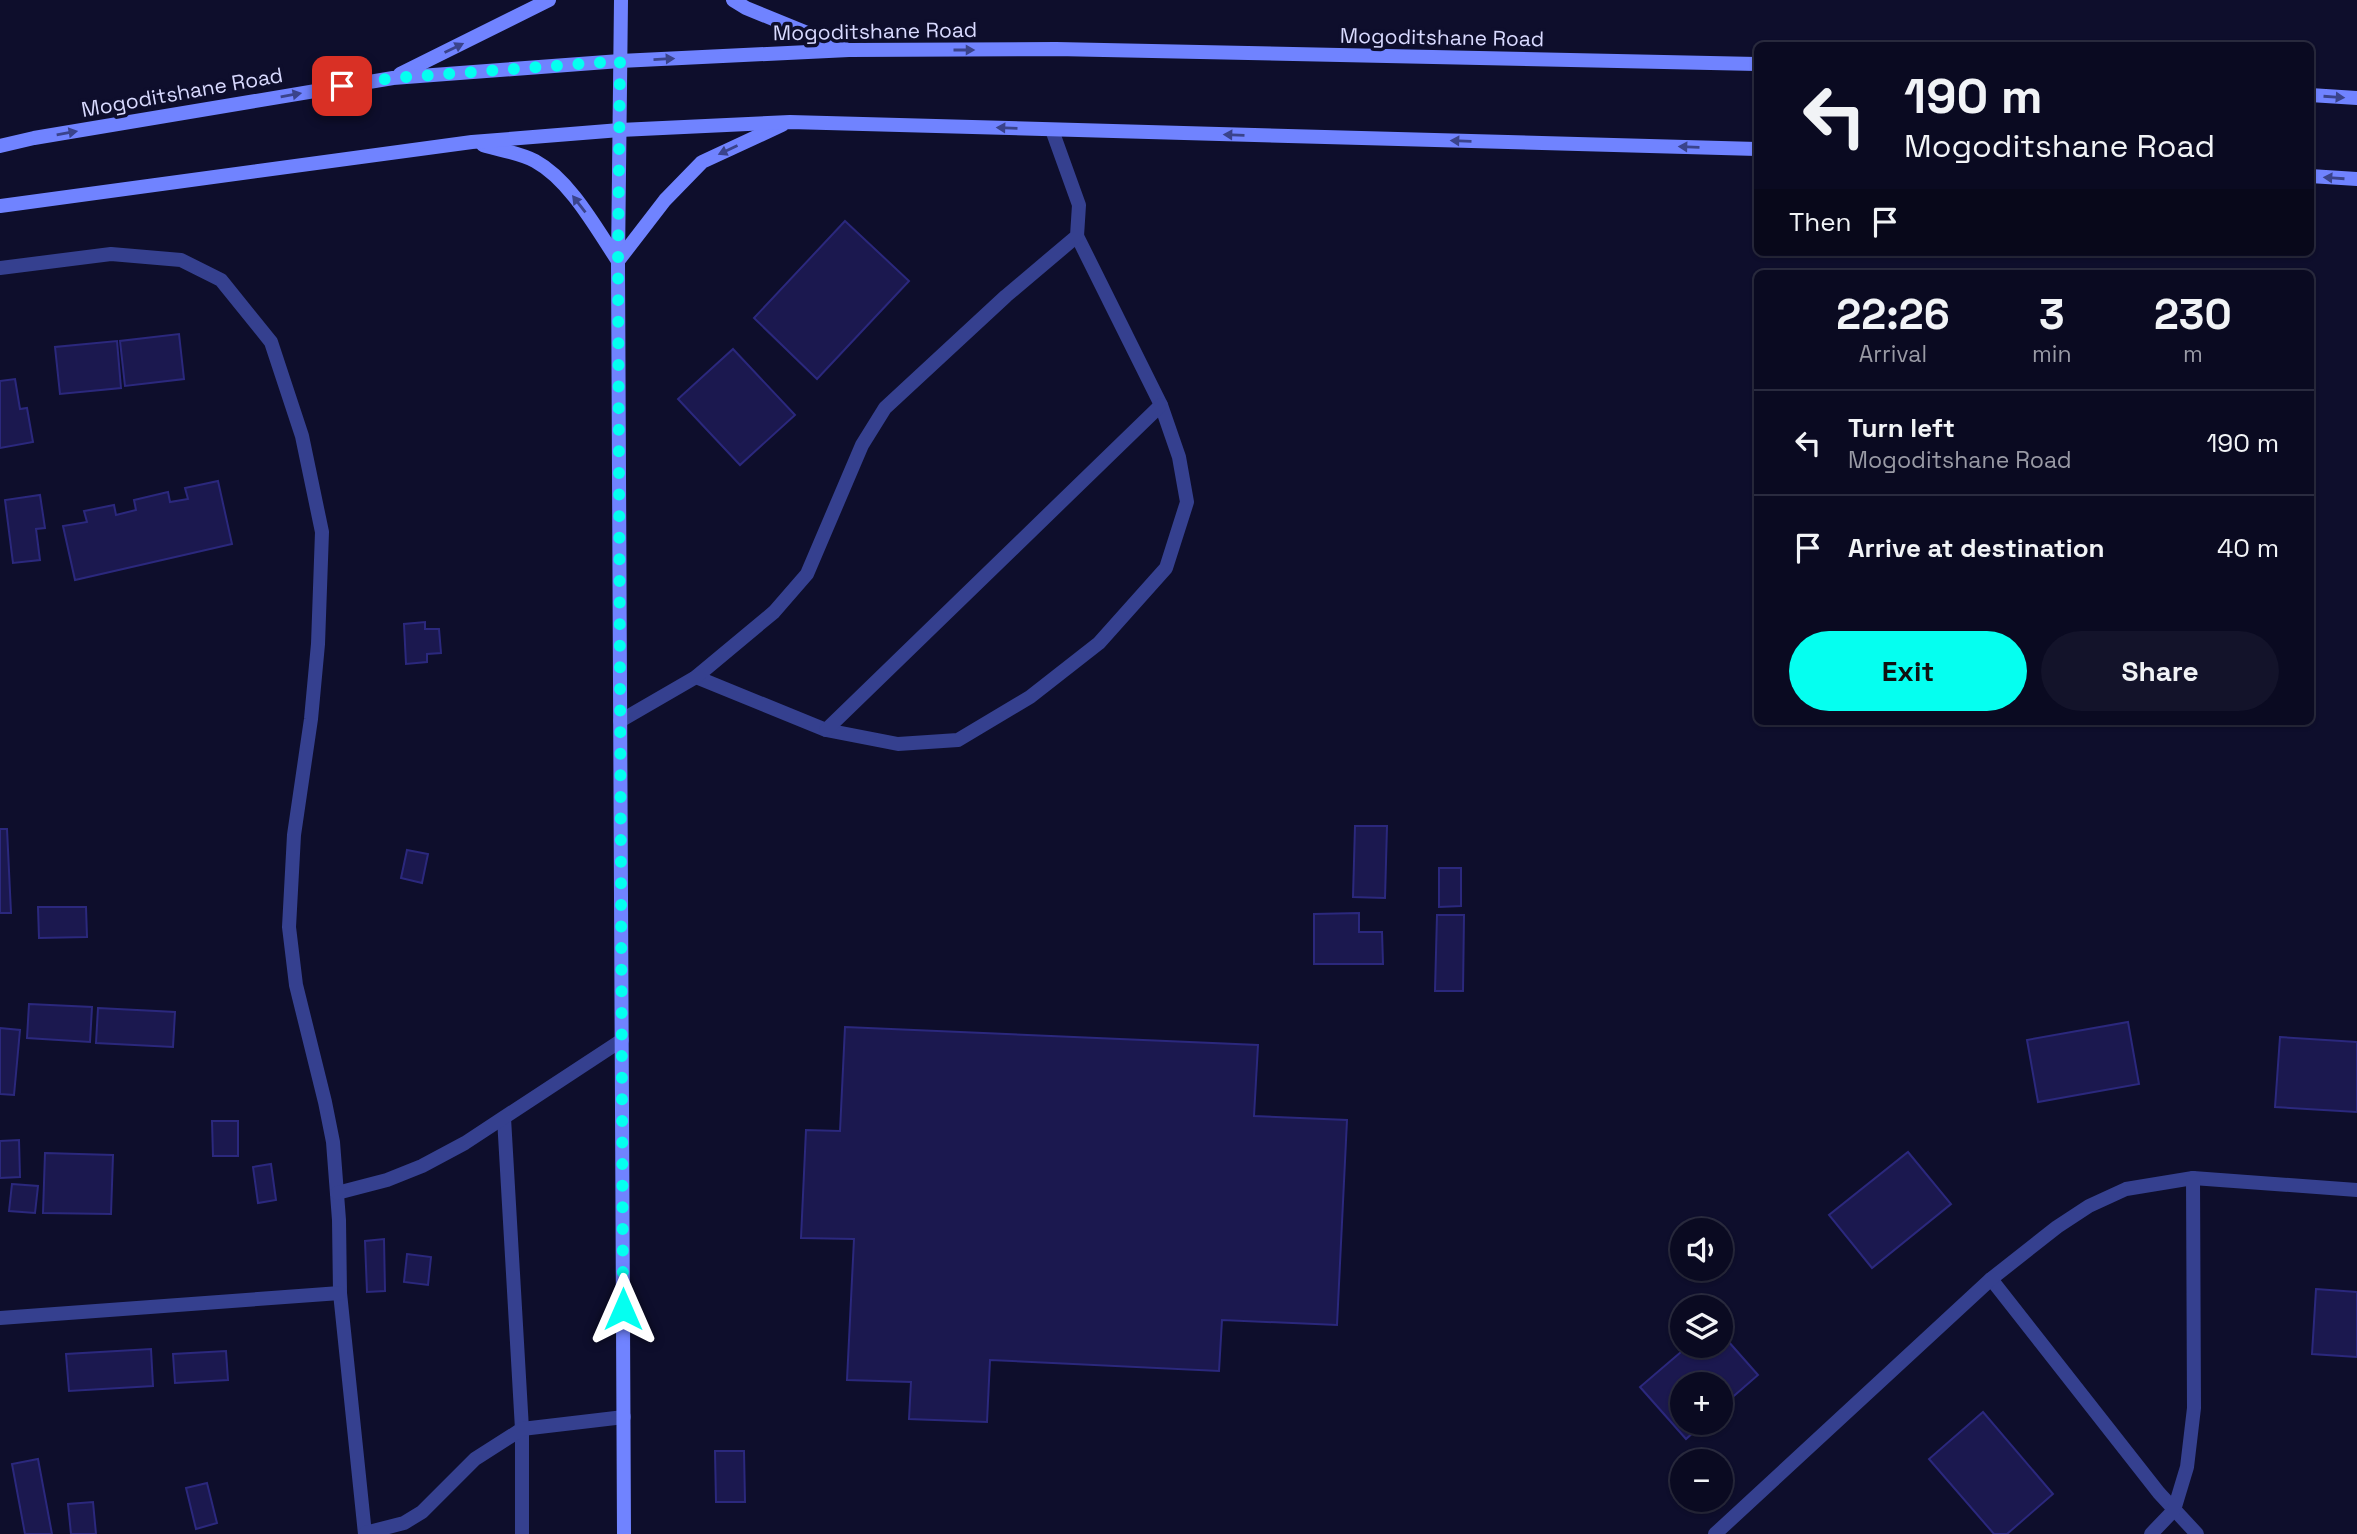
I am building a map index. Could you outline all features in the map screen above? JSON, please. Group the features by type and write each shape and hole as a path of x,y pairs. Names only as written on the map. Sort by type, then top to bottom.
{"main road":[{"path":"393,78 549,0"},
{"path":"621,0 618,261 624,1534"},
{"path":"733,0 746,8 849,50"},
{"name":"Mogoditshane Road","path":"0,146 393,78 620,61 849,50 1056,49 1754,64"},
{"path":"2314,95 2357,98"},
{"path":"618,261 665,200 702,162 790,122"},
{"path":"0,206 472,142 620,130 790,122 1754,149"},
{"path":"472,142 534,160 557,178 584,209 618,261"},
{"path":"2314,176 2357,180"}],"street":[{"path":"696,677 826,730 898,744 958,740 1030,697 1099,643 1166,568 1187,502 1179,457 1161,405 1077,236 1079,205 1052,130"},
{"path":"620,721 696,677 774,612 807,574 862,445 885,408 1006,296 1077,236"},
{"path":"0,268 111,254 181,260 221,280 271,342 302,436 322,533 318,645 311,719 294,835 289,927 296,985 333,1142 340,1293 365,1533 404,1523 422,1511 475,1460 522,1429 624,1417"},
{"path":"826,730 1161,405"},
{"path":"337,1193 387,1180 422,1166 465,1143 622,1040"},
{"path":"503,1118 522,1429 522,1534"},
{"path":"2151,1534 2174,1510 2187,1467 2194,1408 2193,1178"},
{"path":"1715,1534 1991,1279 2057,1227 2089,1206 2126,1189 2193,1178 2357,1190"},
{"path":"1991,1279 2174,1510 2197,1534"},
{"path":"0,1318 340,1293"}],"building":[{"path":"845,221 909,281 817,379 754,318"},
{"path":"179,334 184,379 125,386 120,341"},
{"path":"117,341 121,388 60,394 55,347"},
{"path":"733,349 795,415 740,465 678,399"},
{"path":"15,379 20,409 27,408 33,442 0,448 0,381"},
{"path":"218,481 232,544 75,580 63,526 87,522 84,511 114,505 116,515 136,510 134,500 168,492 170,502 188,499 185,488"},
{"path":"40,495 45,528 36,529 40,560 13,563 5,500"},
{"path":"425,622 425,629 439,629 441,653 427,654 427,662 406,664 404,624"},
{"path":"1355,826 1387,826 1385,898 1353,897"},
{"path":"0,829 7,829 11,913 0,913"},
{"path":"407,850 428,854 422,883 401,878"},
{"path":"1439,868 1461,868 1461,906 1439,907"},
{"path":"38,907 86,907 87,937 39,938"},
{"path":"1359,913 1359,932 1382,932 1383,964 1314,964 1314,914"},
{"path":"1437,915 1464,915 1463,991 1435,991"},
{"path":"29,1004 92,1007 90,1042 27,1038"},
{"path":"98,1008 175,1012 173,1047 96,1043"},
{"path":"2128,1022 2139,1084 2038,1102 2027,1040"},
{"path":"845,1027 1258,1045 1254,1116 1347,1120 1337,1325 1222,1320 1219,1371 990,1360 987,1422 909,1419 911,1382 847,1380 854,1239 801,1238 806,1130 840,1131"},
{"path":"0,1028 20,1030 14,1095 0,1094"},
{"path":"2280,1037 2357,1042 2357,1112 2275,1107"},
{"path":"212,1121 238,1121 238,1156 213,1156"},
{"path":"19,1140 20,1177 0,1178 0,1141"},
{"path":"1908,1152 1951,1204 1872,1268 1829,1215"},
{"path":"45,1153 113,1155 111,1214 43,1213"},
{"path":"271,1164 276,1200 258,1203 253,1167"},
{"path":"12,1184 38,1186 35,1213 9,1211"},
{"path":"384,1239 385,1291 367,1292 365,1241"},
{"path":"407,1254 431,1257 428,1285 404,1282"},
{"path":"2316,1289 2357,1292 2357,1357 2312,1354"},
{"path":"1733,1347 1758,1375 1733,1397 1733,1372 1670,1372 1670,1421 1640,1387 1674,1358 1733,1358"},
{"path":"151,1349 153,1386 69,1391 66,1354"},
{"path":"226,1351 228,1380 175,1383 173,1354"},
{"path":"1983,1412 2053,1494 2007,1534 1994,1534 1929,1459"},
{"path":"715,1451 744,1451 745,1502 716,1502"},
{"path":"38,1459 52,1534 25,1534 12,1464"},
{"path":"207,1483 217,1523 196,1529 186,1488"},
{"path":"93,1502 96,1534 71,1534 68,1504"}],"route":[{"path":"342,86 393,78 620,61 618,261 623,1309"}]}
